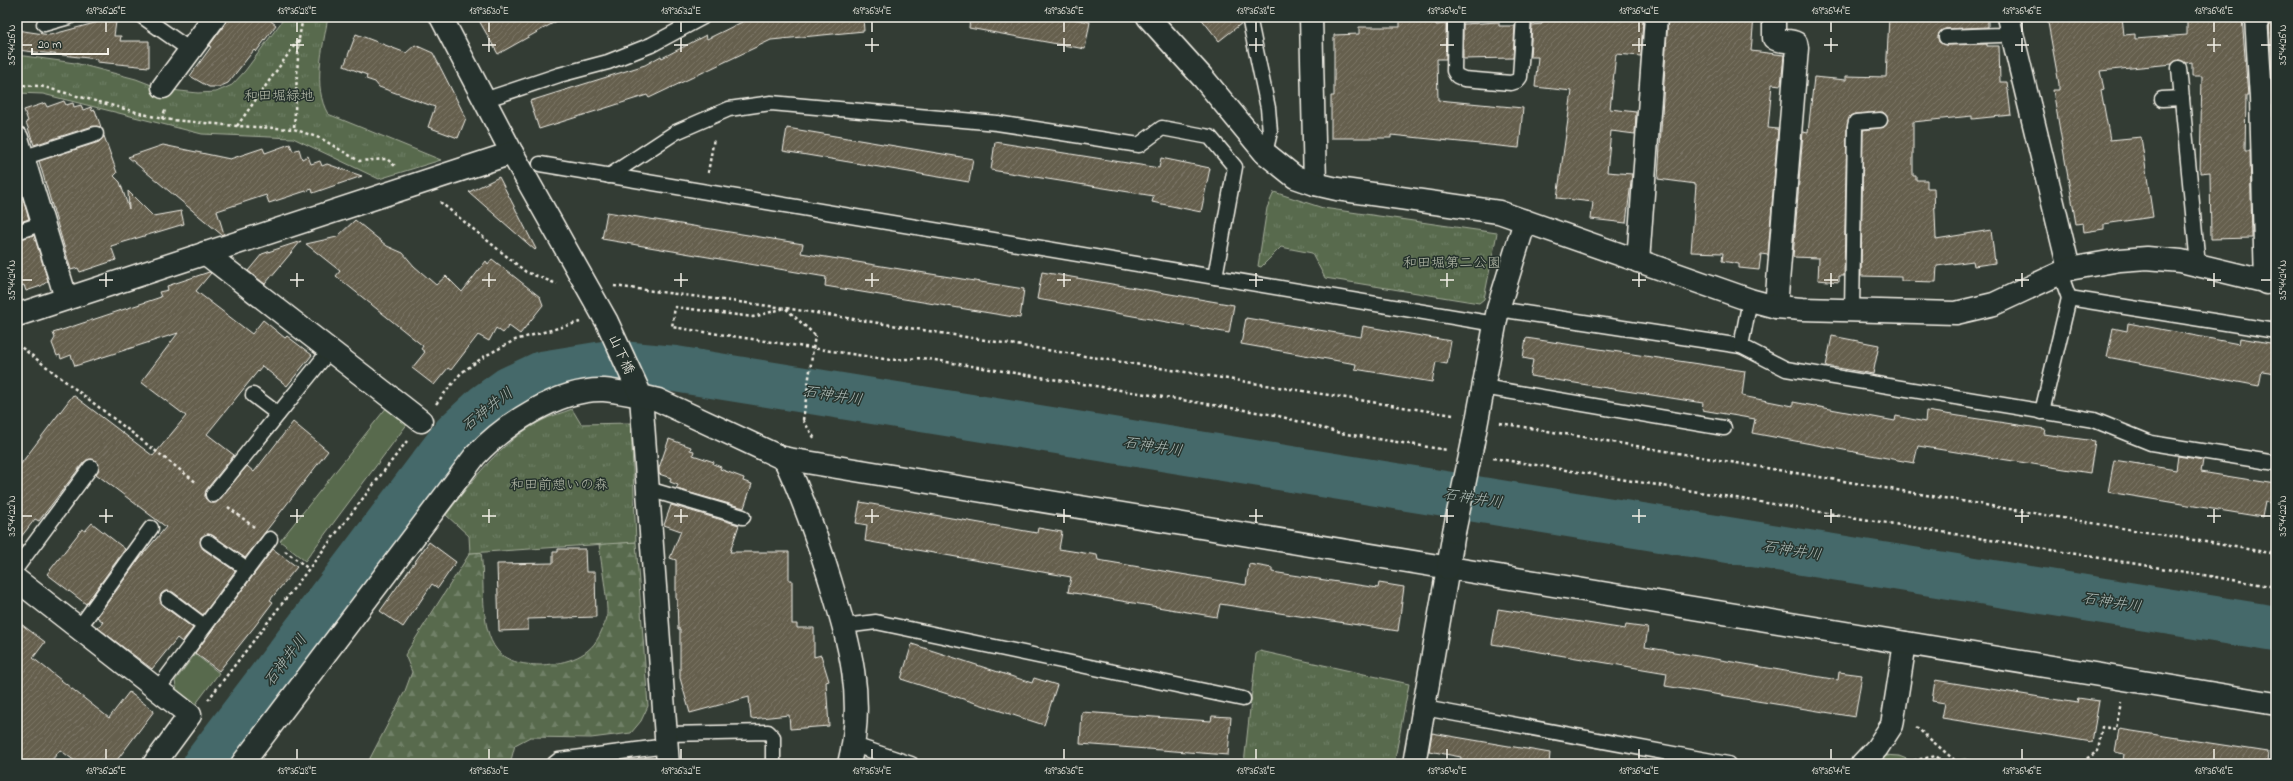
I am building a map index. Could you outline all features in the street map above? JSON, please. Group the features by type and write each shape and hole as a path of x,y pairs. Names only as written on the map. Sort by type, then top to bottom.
{"street":[{"path":"163,87 215,17"},
{"name":"山下橋","path":"442,17 512,153 606,322 639,391"},
{"path":"1148,17 1204,79 1265,153 1296,177 1315,184 1499,212 1750,300 1776,307 1852,311 1956,313 1994,304 2065,271 2120,260 2146,258 2198,265 2271,284 2256,17"},
{"path":"1311,17 1315,184"},
{"path":"1638,261 1656,17"},
{"path":"1774,17 1774,38 1777,40 1792,41 1796,43 1797,48 1776,307"},
{"path":"2010,24 2065,271"},
{"path":"20,148 66,298"},
{"path":"17,315 419,185 512,153"},
{"path":"1414,764 1454,532 1484,387 1496,316 1525,221"},
{"path":"205,253 421,421"},
{"path":"247,762 466,469 491,440 533,412 580,393 603,390 639,391 784,458 2276,704"},
{"path":"639,391 648,489 667,748"},
{"path":"784,458 815,530 849,643 857,696 851,754"},
{"path":"17,580 190,715 154,764"},
{"path":"1862,764 1877,748 1892,725 1905,643"}],"lane":[{"path":"44,24 69,17"},
{"path":"143,17 190,50"},
{"path":"484,100 559,75 608,62 651,45 703,17"},
{"path":"1249,17 1268,108 1270,132 1265,153"},
{"path":"1455,17 1454,71 1457,76 1464,79 1511,83 1517,81 1520,77 1524,17"},
{"path":"1946,37 2000,35 2010,24"},
{"path":"2179,68 2198,265"},
{"path":"2162,99 2182,98"},
{"path":"609,176 676,132 729,110 771,103 997,124 1139,146 1162,128 1210,137 1235,167 1215,278"},
{"path":"1852,311 1855,126 1856,122 1859,120 1880,120"},
{"path":"20,148 96,134"},
{"path":"540,164 1215,278 1496,316 1741,346 1786,369 2094,420 2151,443 2276,463"},
{"path":"17,232 43,223"},
{"path":"2042,412 2069,298 2065,271"},
{"path":"2069,298 2276,331"},
{"path":"1741,346 1750,300"},
{"path":"213,495 330,350"},
{"path":"1484,387 1724,428"},
{"path":"253,395 278,414"},
{"path":"17,568 92,468"},
{"path":"648,489 744,516"},
{"path":"79,628 151,528"},
{"path":"157,690 270,539"},
{"path":"208,542 247,569"},
{"path":"168,599 204,626"},
{"path":"844,626 876,622 1243,699"},
{"path":"1424,708 1728,764"},
{"path":"554,764 559,760 667,748 768,732 773,737 773,763"},
{"path":"851,754 910,764"}],"path":[{"path":"294,129 299,39 303,17"},
{"path":"237,126 299,39"},
{"path":"17,86 40,86 162,119 237,126 294,129 322,139 359,161 387,159 526,272 557,283 560,290"},
{"path":"704,192 718,114"},
{"path":"610,285 785,308 1454,415"},
{"path":"785,308 753,317 674,307 672,327 892,360 930,359 1276,415 1340,433 1450,451"},
{"path":"785,308 815,335 803,420 817,442"},
{"path":"574,315 577,322"},
{"path":"190,715 199,712 421,421 461,373 485,356 515,340 577,322 606,322"},
{"path":"17,344 309,569"},
{"path":"1495,422 2276,554"},
{"path":"1490,457 2276,588"},
{"path":"2086,764 2086,759 2098,750 2102,727 2116,729 2124,679"},
{"path":"1894,708 1959,764"},
{"path":"1894,764 1936,756 1945,764"},
{"path":"1926,758 1927,764"}],"green space":[{"name":"和田堀緑地","path":"285,17 328,17 320,67 320,79 323,103 328,114 441,160 379,179 293,138 202,134 43,94 17,93 17,55 75,63 136,79 162,89 198,93 216,92 232,85 245,71"},
{"name":"和田堀第二公園","path":"1274,192 1323,208 1497,233 1484,299 1479,303 1325,278 1312,253 1281,247 1261,267 1258,266 1267,208"},
{"path":"387,407 408,423 305,561 280,541"},
{"name":"和田前憩いの森","path":"572,409 581,424 631,423 636,542 470,553 469,536 446,515 477,475 513,440 541,421"},
{"path":"636,542 648,706 641,721 631,733 591,738 530,737 515,745 510,764 367,764 405,691 412,672 405,655 470,553 481,552 485,617 491,641 497,650 506,658 524,664 542,665 560,663 577,657 585,653 597,641 607,617 599,544"},
{"path":"1260,651 1409,684 1394,764 1244,764 1256,654"},
{"path":"195,654 219,673 195,705 177,692 175,681"},
{"path":"1884,755 1899,756 1919,764 1871,764"},
{"path":"1965,759 1986,764 1919,764"}],"building":[{"path":"227,17 266,17 276,25 256,52 254,50 228,83 219,87 209,87 190,76 211,47 209,46 225,24"},
{"path":"477,17 564,17 498,54"},
{"path":"740,17 863,17 864,31 771,40 649,98 647,95 539,129 530,101 645,65 661,56 662,58 706,35 707,39 742,22"},
{"path":"970,17 1063,17 1090,22 1085,49 969,28"},
{"path":"1200,17 1241,17 1242,23 1219,41"},
{"path":"1400,17 1436,17 1436,25 1446,24 1446,59 1437,59 1438,100 1523,108 1519,148 1391,135 1391,138 1331,138 1331,96 1334,96 1334,35 1359,34 1359,27 1400,27"},
{"path":"1543,17 1643,17 1641,56 1616,54 1610,109 1636,112 1635,134 1611,131 1607,172 1632,174 1626,223 1591,219 1593,202 1557,198 1572,91 1535,87 1538,57 1530,57 1532,25 1542,24"},
{"path":"1668,17 1754,17 1751,51 1784,55 1781,85 1772,84 1768,128 1778,129 1768,255 1761,254 1759,270 1739,268 1739,264 1722,261 1723,253 1691,252 1696,184 1658,179"},
{"path":"1889,17 1988,17 1988,27 1945,29 1939,33 1938,38 1939,42 1946,45 1987,44 1987,46 1999,46 2000,82 2007,82 2011,115 1972,119 1972,116 1913,122 1913,176 1916,176 1916,180 1927,180 1927,188 1934,188 1936,239 1991,230 1995,263 1974,266 1973,261 1937,266 1936,282 1901,281 1901,277 1861,276 1863,130 1884,127 1888,120 1883,112 1855,114 1850,116 1847,126 1844,276 1839,276 1839,282 1818,280 1819,258 1793,257 1803,132 1808,133 1814,77 1846,80 1846,76 1886,77"},
{"path":"2047,17 2122,17 2124,35 2135,34 2135,39 2187,35 2187,17 2242,17 2248,96 2246,96 2245,151 2250,151 2252,238 2211,239 2210,172 2200,173 2202,76 2192,76 2192,62 2186,63 2179,60 2172,64 2100,71 2104,89 2101,90 2110,140 2141,137 2153,217 2104,224 2104,229 2084,232 2083,223 2076,224 2053,90 2059,90 2059,84"},
{"path":"2269,20 2276,20 2276,95 2273,95"},
{"path":"102,21 116,22 114,36 121,36 120,41 149,41 149,67 97,62 97,59 17,50 17,30 50,35"},
{"path":"1499,22 1499,26 1515,26 1513,58 1463,59 1463,24"},
{"path":"356,34 406,53 415,45 433,53 466,118 458,138 428,127 435,107 379,87 375,82 366,79 367,75 344,66"},
{"path":"64,101 66,105 73,103 74,107 81,105 83,110 91,107 92,111 95,110 101,127 93,126 34,145 26,122 28,121 24,110 45,103 47,107"},
{"path":"787,128 973,159 969,182 783,151"},
{"path":"104,136 117,173 114,176 120,182 129,209 128,191 153,216 181,211 184,224 111,246 116,260 80,272 78,268 71,270 39,161 99,142"},
{"path":"995,142 1159,168 1161,158 1210,168 1201,212 1152,202 1154,196 991,170"},
{"path":"290,144 293,151 299,149 302,159 308,156 311,164 320,161 322,166 327,164 362,176 313,193 312,189 269,203 266,195 217,211 224,234 222,235 128,157 163,145 230,159 263,148 265,153"},
{"path":"499,177 536,249 535,250 469,192"},
{"path":"22,196 29,219 17,223 17,197"},
{"path":"607,212 803,244 801,253 1024,289 1020,318 825,286 826,277 602,239"},
{"path":"355,220 387,246 403,253 414,266 436,285 446,276 462,292 486,261 488,264 492,259 540,297 543,305 520,334 509,326 503,333 496,328 489,341 478,335 451,370 448,368 434,385 412,368 425,352 421,349 423,346 336,276 340,271 306,244 337,237"},
{"path":"34,235 48,281 41,286 26,291 24,285 17,287 17,240"},
{"path":"301,241 265,284 248,271 262,254"},
{"path":"209,272 211,273 196,291 252,334 263,320 285,338 287,336 312,355 287,386 262,366 207,434 234,455 206,490 205,498 211,503 216,503 247,466 254,472 293,422 328,451 245,558 212,535 208,534 201,537 200,542 203,549 235,571 203,615 173,592 165,591 161,594 160,598 163,606 193,628 182,642 177,638 152,669 98,628 103,622 97,617 139,559 166,527 96,474 99,464 92,459 84,462 39,521 35,519 17,542 17,469 73,395 153,456 186,416 141,382 178,333 75,366 71,355 61,359 60,355 57,356 52,343 55,338 53,333 161,297 159,292 168,290 167,286"},
{"path":"1042,272 1234,305 1229,333 1037,299"},
{"path":"1246,318 1361,337 1363,326 1451,341 1447,364 1436,362 1432,382 1355,369 1356,364 1241,344"},
{"path":"2128,323 2239,344 2240,338 2276,344 2276,373 2262,371 2259,386 2107,357 2113,328 2127,331"},
{"path":"1832,336 1879,345 1873,374 1826,366"},
{"path":"1526,338 1745,371 1742,396 1793,406 1793,402 1895,421 1896,416 1925,422 1926,411 2045,429 2044,434 2095,441 2090,473 1918,446 1914,463 1752,433 1755,419 1702,410 1703,403 1530,376 1533,360 1523,358"},
{"path":"669,439 691,447 690,450 694,451 693,455 714,462 713,464 721,467 720,469 744,478 743,481 752,484 744,508 676,489 678,485 670,482 671,478 659,474 659,468"},
{"path":"2178,456 2203,460 2201,472 2276,484 2276,504 2265,502 2262,517 2108,492 2114,460 2176,470"},
{"path":"860,502 1037,533 1038,528 1062,532 1059,549 1097,555 1098,560 1246,585 1249,564 1272,568 1272,572 1378,588 1379,583 1404,587 1398,631 1220,604 1217,617 1068,592 1071,577 865,541 867,525 856,523"},
{"path":"671,505 739,525 730,552 789,552 789,580 792,580 792,624 797,624 797,628 814,628 814,657 821,655 829,681 826,682 829,726 790,729 789,715 751,719 749,697 690,713 680,678 680,629 678,629 676,599 676,560 670,558 681,531 664,525"},
{"path":"92,523 125,549 86,604 47,574 82,529 85,531"},
{"path":"429,542 456,562 438,588 432,584 403,627 380,611"},
{"path":"273,549 297,567 270,600 273,602 255,626 219,671 195,653"},
{"path":"558,549 585,549 586,572 595,572 596,617 528,619 528,630 499,631 497,564 553,563 553,552 558,552"},
{"path":"1498,609 1625,629 1626,625 1648,628 1645,647 1838,680 1839,672 1862,675 1855,717 1665,686 1667,673 1492,644"},
{"path":"17,621 45,642 33,658 109,718 129,692 154,711 114,764 79,764 60,750 49,764 17,764"},
{"path":"912,644 1032,683 1034,678 1057,685 1044,725 901,679"},
{"path":"1935,680 2077,703 2078,698 2099,701 2092,742 1942,718 1945,703 1932,701"},
{"path":"1082,712 1211,721 1212,716 1231,717 1228,755 1080,744"},
{"path":"2119,729 2268,752 2267,764 2144,764 2123,761 2124,754 2115,752"},
{"path":"1432,733 1550,753 1549,764 1460,764 1461,757 1429,751"}],"waterway":[{"name":"石神井川","path":"206,764 456,434 485,407 510,389 542,374 610,363 675,369 2276,629"}]}
